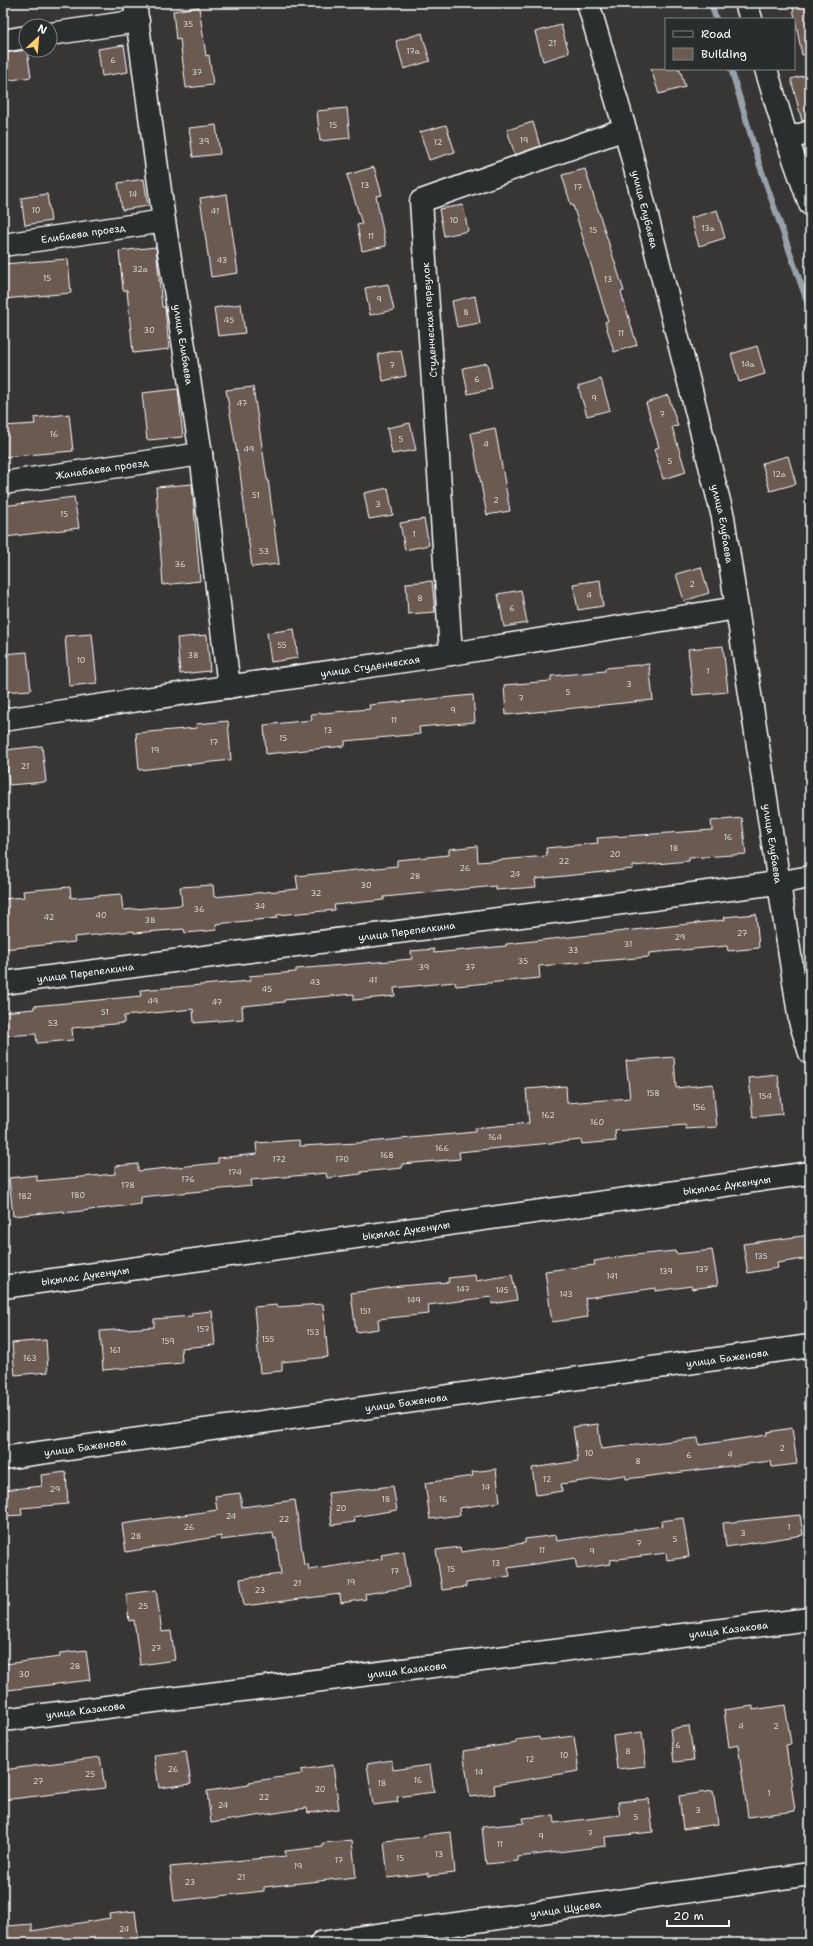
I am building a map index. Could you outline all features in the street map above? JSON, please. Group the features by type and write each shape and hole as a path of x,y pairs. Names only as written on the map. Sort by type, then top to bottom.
{"street":[{"name":"улица Елубаева","path":"588,3 625,129 723,517 777,883 800,1021 810,1053"},
{"path":"746,3 751,18"},
{"path":"58,32 136,12"},
{"name":"улица Елибаева","path":"136,12 164,221 201,454 229,687"},
{"path":"3,41 18,38"},
{"path":"766,70 786,139 810,204"},
{"name":"Студенческая переулок","path":"451,654 421,201 625,129"},
{"path":"786,139 810,132"},
{"name":"Елибаева проезд","path":"3,245 164,221"},
{"name":"Жанабаева проезд","path":"3,483 201,454"},
{"name":"улица Студенческая","path":"3,720 451,654 737,608"},
{"name":"улица Перепелкина","path":"3,983 777,883 810,877"},
{"name":"Ықылас Дүкенұлы","path":"3,1287 810,1173"},
{"name":"улица Баженова","path":"3,1458 810,1346"},
{"name":"улица Казакова","path":"3,1720 810,1619"},
{"name":"улица Щусева","path":"321,1943 810,1874"}],"building":[{"path":"792,3 810,3 810,54 802,55"},
{"path":"199,7 206,56 209,55 213,85 186,88 180,39 176,40 173,11"},
{"path":"561,25 569,53 543,61 535,32"},
{"path":"422,33 430,61 404,69 396,41"},
{"path":"124,45 128,72 102,76 98,49"},
{"path":"18,51 18,58 28,58 31,77 5,81 3,53"},
{"path":"651,69 680,70 685,87 659,94"},
{"path":"810,74 810,120 802,121 791,79"},
{"path":"347,108 350,138 320,141 317,111"},
{"path":"533,122 540,146 515,155 507,130"},
{"path":"216,125 220,154 193,157 189,128"},
{"path":"446,125 455,152 429,160 420,132"},
{"path":"374,167 382,195 376,196 386,246 362,251 357,225 362,224 347,175"},
{"path":"585,169 624,291 621,292 637,345 614,352 605,322 608,321 573,205 571,205 562,175"},
{"path":"144,179 148,206 122,210 118,183"},
{"path":"47,194 51,221 25,225 21,198"},
{"path":"227,194 238,273 211,277 200,198"},
{"path":"463,205 468,231 444,236 439,209"},
{"path":"717,210 725,238 699,246 691,218"},
{"path":"156,247 162,307 165,307 169,349 133,353 127,290 123,290 119,251"},
{"path":"68,259 71,293 3,299 3,264"},
{"path":"388,284 394,310 370,315 365,288"},
{"path":"475,296 480,323 457,327 452,301"},
{"path":"241,304 245,333 218,336 214,308"},
{"path":"757,346 765,374 739,382 731,354"},
{"path":"401,350 406,376 383,381 378,354"},
{"path":"487,363 492,389 468,394 463,368"},
{"path":"601,379 610,410 587,416 578,386"},
{"path":"253,387 268,479 279,564 252,567 239,465 226,390"},
{"path":"178,389 183,437 147,440 142,393"},
{"path":"668,395 678,426 672,427 686,472 663,479 654,449 659,447 646,403"},
{"path":"69,414 73,451 3,457 3,426 35,424 34,418"},
{"path":"410,423 416,450 392,454 387,428"},
{"path":"495,428 510,511 487,515 471,433"},
{"path":"788,456 796,484 770,491 762,463"},
{"path":"192,484 200,581 163,585 156,487"},
{"path":"388,488 393,515 369,519 364,493"},
{"path":"74,497 79,528 5,537 3,506"},
{"path":"424,519 429,545 405,550 400,523"},
{"path":"701,567 709,593 684,601 676,574"},
{"path":"600,580 603,606 578,610 573,584"},
{"path":"432,581 435,612 408,614 406,583"},
{"path":"521,590 527,623 504,627 498,594"},
{"path":"294,629 298,658 271,662 267,633"},
{"path":"92,634 97,683 69,686 65,636"},
{"path":"207,635 210,671 180,674 177,638"},
{"path":"723,646 728,692 693,695 688,649"},
{"path":"27,652 31,690 3,692 3,654"},
{"path":"649,664 653,700 506,715 504,685 551,681 551,676 605,671 605,668"},
{"path":"473,695 475,722 419,727 420,734 345,741 345,746 266,754 264,725 312,720 311,714 370,709 369,705"},
{"path":"228,721 231,760 139,770 136,733 197,728 196,724"},
{"path":"42,746 46,782 9,785 5,750"},
{"path":"742,818 746,854 689,858 689,861 633,866 633,869 535,879 536,887 496,890 496,886 384,897 384,900 334,905 335,910 277,915 277,918 216,924 217,930 185,933 184,929 134,933 134,931 74,937 75,942 3,949 3,899 24,897 23,891 70,887 71,898 121,894 123,910 182,905 180,887 213,885 214,897 298,889 296,876 397,866 397,860 449,855 449,849 477,846 478,862 547,856 546,848 598,843 597,838 712,830 711,821"},
{"path":"756,914 759,948 728,951 727,946 649,953 649,957 539,966 540,978 456,986 455,982 394,988 395,996 354,1000 354,994 284,1000 284,1002 242,1006 243,1019 194,1023 193,1009 124,1016 124,1023 72,1028 73,1040 37,1043 36,1034 3,1036 3,1012 34,1009 34,1006 141,996 140,990 250,981 249,976 296,972 296,969 412,959 411,951 434,949 434,953 506,946 506,944 725,920 724,917"},
{"path":"674,1057 676,1088 713,1084 717,1127 686,1129 685,1125 615,1131 616,1141 582,1144 581,1140 459,1152 460,1159 402,1164 402,1168 361,1172 361,1174 327,1178 326,1173 251,1180 252,1186 141,1197 141,1204 64,1213 64,1211 13,1216 9,1178 37,1175 37,1181 115,1174 115,1166 138,1164 138,1171 218,1163 218,1158 257,1154 256,1143 299,1140 300,1146 358,1143 475,1132 475,1128 529,1123 526,1089 566,1086 567,1103 630,1098 626,1061"},
{"path":"778,1075 782,1114 753,1117 749,1078"},
{"path":"810,1235 810,1258 777,1263 778,1268 748,1273 743,1244"},
{"path":"712,1250 718,1285 692,1289 691,1286 656,1291 656,1288 585,1298 588,1317 552,1322 545,1271 595,1265 594,1261 625,1256 675,1251 676,1254"},
{"path":"475,1275 476,1281 512,1275 517,1300 492,1304 491,1297 428,1305 429,1314 378,1319 379,1329 356,1332 351,1293 400,1286 449,1282 448,1278"},
{"path":"323,1304 328,1357 282,1362 282,1371 260,1373 254,1307"},
{"path":"212,1311 215,1345 181,1348 182,1363 103,1370 100,1331 154,1327 154,1319 192,1316 192,1313"},
{"path":"46,1340 48,1372 15,1375 12,1343"},
{"path":"598,1424 601,1449 698,1438 699,1445 767,1435 767,1432 792,1428 797,1464 772,1467 771,1461 626,1479 625,1475 561,1484 562,1491 536,1495 532,1468 578,1461 573,1427"},
{"path":"496,1469 500,1502 459,1508 460,1515 430,1519 425,1483 473,1476 472,1472"},
{"path":"66,1472 68,1504 21,1508 22,1515 3,1516 3,1490 42,1486 41,1475"},
{"path":"393,1486 397,1510 354,1517 355,1522 332,1525 328,1493"},
{"path":"240,1493 242,1507 295,1500 304,1565 308,1564 309,1570 382,1559 381,1555 404,1551 409,1587 365,1594 366,1599 341,1603 340,1594 244,1606 240,1579 281,1574 276,1538 274,1539 273,1533 221,1540 221,1536 126,1552 122,1524 217,1510 215,1496"},
{"path":"800,1515 803,1535 726,1547 723,1523"},
{"path":"683,1518 689,1557 667,1560 666,1553 610,1560 611,1564 577,1569 575,1558 508,1568 510,1576 466,1583 466,1587 442,1590 436,1550 460,1547 461,1552 525,1543 525,1539 556,1535 557,1541 662,1526 661,1521"},
{"path":"156,1590 162,1632 171,1631 175,1660 140,1665 134,1620 129,1621 126,1594"},
{"path":"86,1650 90,1680 8,1690 5,1664 60,1657 60,1653"},
{"path":"785,1705 791,1744 786,1745 795,1811 748,1817 738,1745 729,1747 724,1710 753,1706 753,1710"},
{"path":"689,1726 694,1760 674,1762 670,1729"},
{"path":"642,1732 646,1766 617,1769 613,1736"},
{"path":"574,1736 579,1771 494,1785 495,1794 470,1797 463,1751 516,1743 516,1740 539,1737 540,1740"},
{"path":"186,1751 191,1784 159,1788 154,1755"},
{"path":"100,1757 105,1788 3,1800 3,1770"},
{"path":"392,1760 393,1770 430,1765 434,1792 397,1797 398,1802 373,1805 367,1764"},
{"path":"333,1765 339,1809 308,1813 307,1808 211,1823 207,1791 249,1785 249,1782 302,1774 301,1770"},
{"path":"713,1791 718,1824 683,1829 679,1796"},
{"path":"649,1799 653,1832 605,1837 606,1846 518,1857 518,1861 486,1864 482,1827 524,1823 523,1818 554,1815 555,1823 620,1815 618,1802"},
{"path":"451,1832 455,1873 428,1876 428,1873 388,1878 384,1841 424,1837 424,1835"},
{"path":"352,1840 356,1877 264,1887 264,1891 174,1901 170,1867 286,1856 285,1851 323,1847 323,1843"},
{"path":"135,1911 139,1943 9,1943 7,1926 32,1924 32,1931 110,1918 109,1914"}],"waterway":[{"path":"711,3 716,18"},
{"path":"731,70 760,166 810,310"}]}
